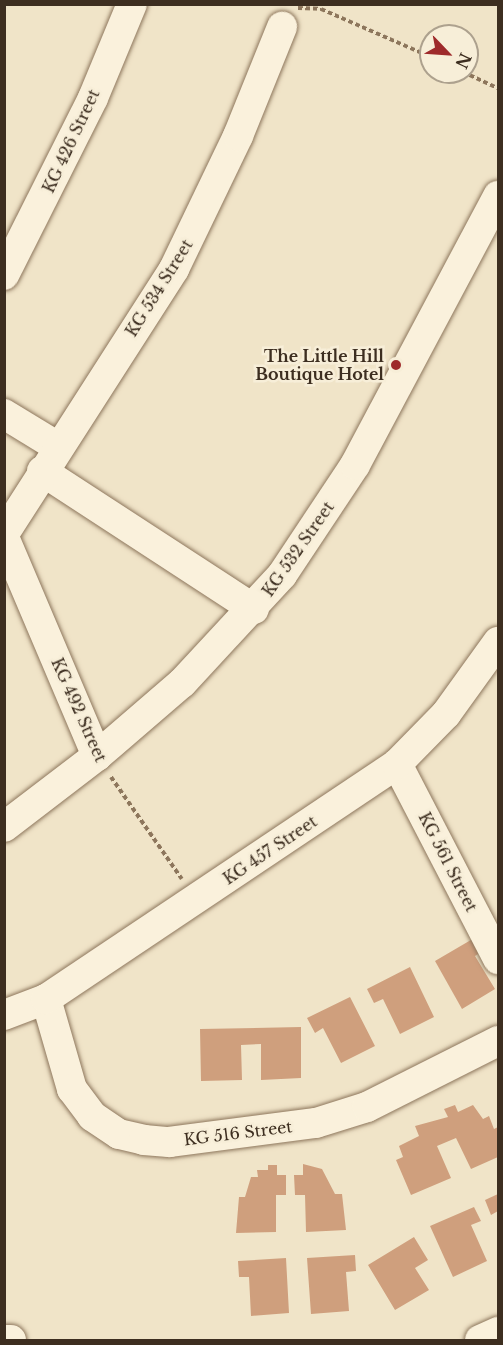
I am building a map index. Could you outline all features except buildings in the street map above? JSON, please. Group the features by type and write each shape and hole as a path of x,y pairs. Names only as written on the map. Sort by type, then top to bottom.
{"street":[{"name":"KG 426 Street","path":"4,275 93,98 132,4"},
{"name":"KG 534 Street","path":"4,536 190,238 282,27"},
{"name":"KG 532 Street","path":"4,827 97,756 182,682 254,609 356,465 498,196"},
{"path":"4,414 50,459 254,609"},
{"name":"KG 492 Street","path":"4,536 97,756"},
{"name":"KG 457 Street","path":"4,1015 46,999 398,764 446,714 498,642"},
{"name":"KG 561 Street","path":"398,764 498,959"},
{"name":"KG 516 Street","path":"46,999 72,1089 92,1116 119,1134 144,1140 170,1142 315,1123 367,1107 498,1041"},
{"path":"480,1341 498,1332"},
{"path":"4,1340 11,1341"}],"path":[{"path":"282,27 298,7 321,9 419,52"},
{"path":"479,79 498,88"},
{"name":"KG 492 Street","path":"97,756 197,900"}],"place":[{"name":"The Little Hill Boutique Hotel","path":"396,365"}]}
